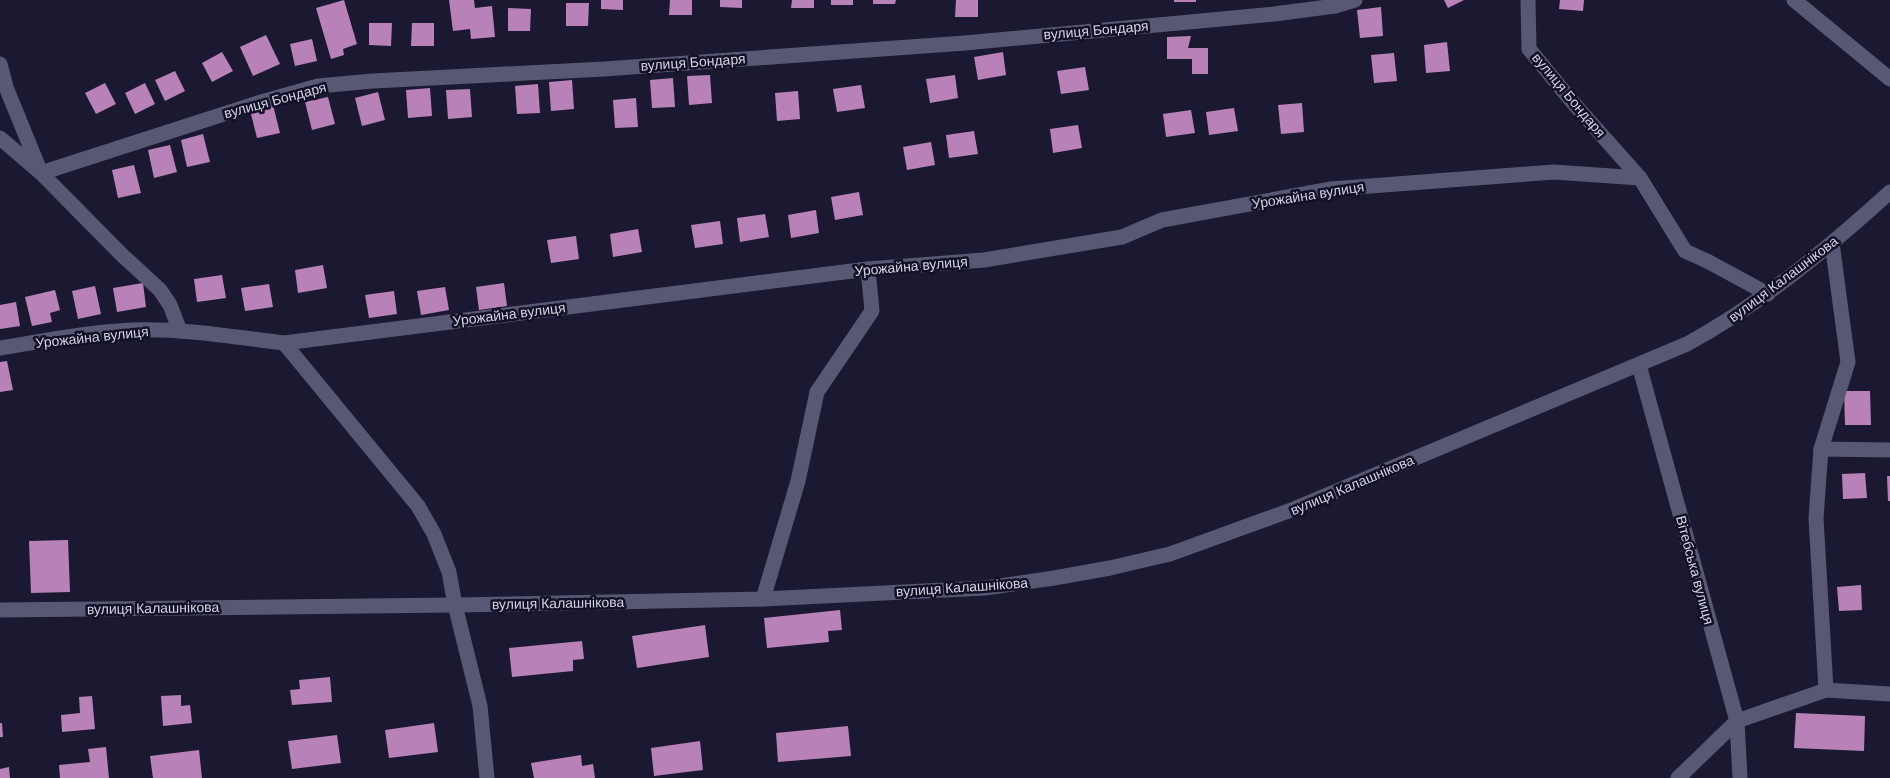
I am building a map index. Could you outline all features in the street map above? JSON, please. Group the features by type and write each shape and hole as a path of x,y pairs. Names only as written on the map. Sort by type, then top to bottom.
{"street":[{"name":"вулиця Бондаря","path":"41,173 261,102 318,86 373,81 604,69 966,43 1274,14 1335,6 1355,0"},
{"name":"вулиця Бондаря","path":"1528,0 1529,49 1575,105 1640,178"},
{"path":"1794,0 1890,79"},
{"path":"1,71 41,173"},
{"path":"0,138 41,173 122,255 160,290 170,305 180,331"},
{"name":"Урожайна вулиця","path":"0,348 69,337 132,330 180,331 284,343 868,268 984,260 1122,237 1162,220 1331,189 1554,172 1640,178"},
{"path":"1640,178 1685,250 1768,294"},
{"name":"вулиця Калашнікова","path":"0,610 455,605 763,598 985,588 1082,573 1170,554 1294,509 1702,336 1768,294 1832,244 1889,193"},
{"path":"1826,690 1816,518 1821,450 1848,362 1832,244"},
{"path":"763,598 798,481 817,392 872,311 868,268"},
{"path":"284,343 418,506 434,534 449,572 455,605 480,706 486,778"},
{"name":"Вітебська вулиця","path":"1639,364 1737,721 1740,778"},
{"path":"1821,450 1890,450"},
{"path":"1678,778 1737,721 1826,690 1890,694"}],"building":[{"path":"344,0 357,44 343,49 344,55 331,59 316,8"},
{"path":"449,0 474,0 475,8 492,6 495,37 471,39 470,29 453,31"},
{"path":"601,0 623,0 623,10 601,9"},
{"path":"670,0 692,0 692,15 669,15"},
{"path":"720,0 742,0 742,8 720,7"},
{"path":"792,0 814,0 814,8 791,8"},
{"path":"831,0 853,0 853,5 831,5"},
{"path":"873,0 896,0 895,4 873,4"},
{"path":"956,0 978,0 978,17 955,17"},
{"path":"1174,0 1196,0 1196,2 1174,2"},
{"path":"1444,0 1464,0 1448,8"},
{"path":"1560,0 1584,0 1583,11 1559,9"},
{"path":"566,3 589,3 588,26 566,26"},
{"path":"1381,7 1383,36 1360,38 1357,10"},
{"path":"508,8 531,9 530,31 508,31"},
{"path":"369,23 392,23 391,46 369,45"},
{"path":"412,23 434,23 434,46 411,46"},
{"path":"266,35 280,64 253,76 240,47"},
{"path":"1191,36 1188,48 1208,48 1208,74 1192,74 1192,59 1167,59 1167,37"},
{"path":"312,39 317,61 295,66 290,44"},
{"path":"1447,42 1450,71 1426,73 1424,45"},
{"path":"222,52 233,71 212,82 202,63"},
{"path":"1003,52 1006,75 978,80 974,57"},
{"path":"1394,53 1397,81 1374,83 1371,55"},
{"path":"1085,67 1089,90 1061,94 1057,71"},
{"path":"175,71 185,91 165,101 155,80"},
{"path":"710,75 712,103 689,105 687,76"},
{"path":"955,75 958,98 930,103 926,79"},
{"path":"673,78 675,107 652,108 650,80"},
{"path":"572,80 574,109 551,111 549,82"},
{"path":"105,83 116,104 96,114 85,93"},
{"path":"145,83 155,104 135,114 125,93"},
{"path":"538,84 540,113 517,114 515,86"},
{"path":"861,85 865,108 837,112 833,89"},
{"path":"430,88 432,116 408,118 406,90"},
{"path":"470,89 472,117 448,119 446,90"},
{"path":"798,91 800,119 777,121 775,93"},
{"path":"378,92 385,120 362,126 355,98"},
{"path":"328,97 335,124 312,130 305,102"},
{"path":"636,98 638,127 615,128 613,100"},
{"path":"1302,103 1304,132 1281,134 1278,105"},
{"path":"273,105 280,133 257,138 250,110"},
{"path":"1234,108 1238,131 1209,135 1206,112"},
{"path":"1191,110 1195,133 1166,137 1163,114"},
{"path":"1078,125 1082,148 1053,153 1050,129"},
{"path":"974,131 978,154 949,158 946,135"},
{"path":"203,134 210,162 187,167 181,140"},
{"path":"931,142 935,165 907,170 903,147"},
{"path":"170,145 177,172 154,178 148,150"},
{"path":"134,165 141,193 118,198 112,170"},
{"path":"859,192 863,215 835,220 831,197"},
{"path":"816,210 819,233 791,238 788,215"},
{"path":"765,214 769,237 740,242 737,218"},
{"path":"720,221 723,244 695,248 691,225"},
{"path":"638,229 642,252 613,257 610,234"},
{"path":"576,236 579,259 551,263 547,240"},
{"path":"323,265 327,288 298,293 295,270"},
{"path":"222,275 226,298 197,302 194,279"},
{"path":"143,283 146,307 117,312 113,288"},
{"path":"504,283 507,306 479,310 476,287"},
{"path":"269,284 273,307 245,311 241,288"},
{"path":"95,286 101,314 78,319 72,291"},
{"path":"445,287 449,310 421,315 417,291"},
{"path":"55,290 60,310 50,313 52,322 32,326 25,297"},
{"path":"394,291 397,314 369,318 365,295"},
{"path":"16,302 20,326 0,329 0,305"},
{"path":"7,361 13,390 0,392 0,362"},
{"path":"1844,391 1870,391 1871,425 1845,425"},
{"path":"1865,473 1867,498 1843,499 1842,474"},
{"path":"1887,476 1890,476 1890,501 1888,501"},
{"path":"68,540 70,592 31,593 29,541"},
{"path":"1861,585 1862,610 1839,611 1837,587"},
{"path":"840,610 842,630 828,631 829,642 767,648 764,618"},
{"path":"705,625 709,657 637,668 632,636"},
{"path":"582,641 584,659 573,660 573,671 512,677 509,648"},
{"path":"330,677 332,702 292,705 290,690 300,689 299,680"},
{"path":"181,695 181,706 190,705 192,723 163,726 161,696"},
{"path":"92,696 95,729 62,732 61,715 80,713 79,697"},
{"path":"1796,713 1865,716 1864,751 1794,748"},
{"path":"0,723 2,723 3,737 0,737"},
{"path":"434,723 438,752 389,758 385,730"},
{"path":"848,726 851,756 778,762 776,733"},
{"path":"337,735 341,763 292,769 288,741"},
{"path":"700,741 703,770 654,776 651,748"},
{"path":"106,747 109,778 60,778 59,765 90,762 88,749"},
{"path":"199,750 202,778 153,778 150,756"},
{"path":"581,755 582,766 593,764 595,778 534,778 531,763"},
{"path":"9,767 10,778 0,778 0,769"}]}
